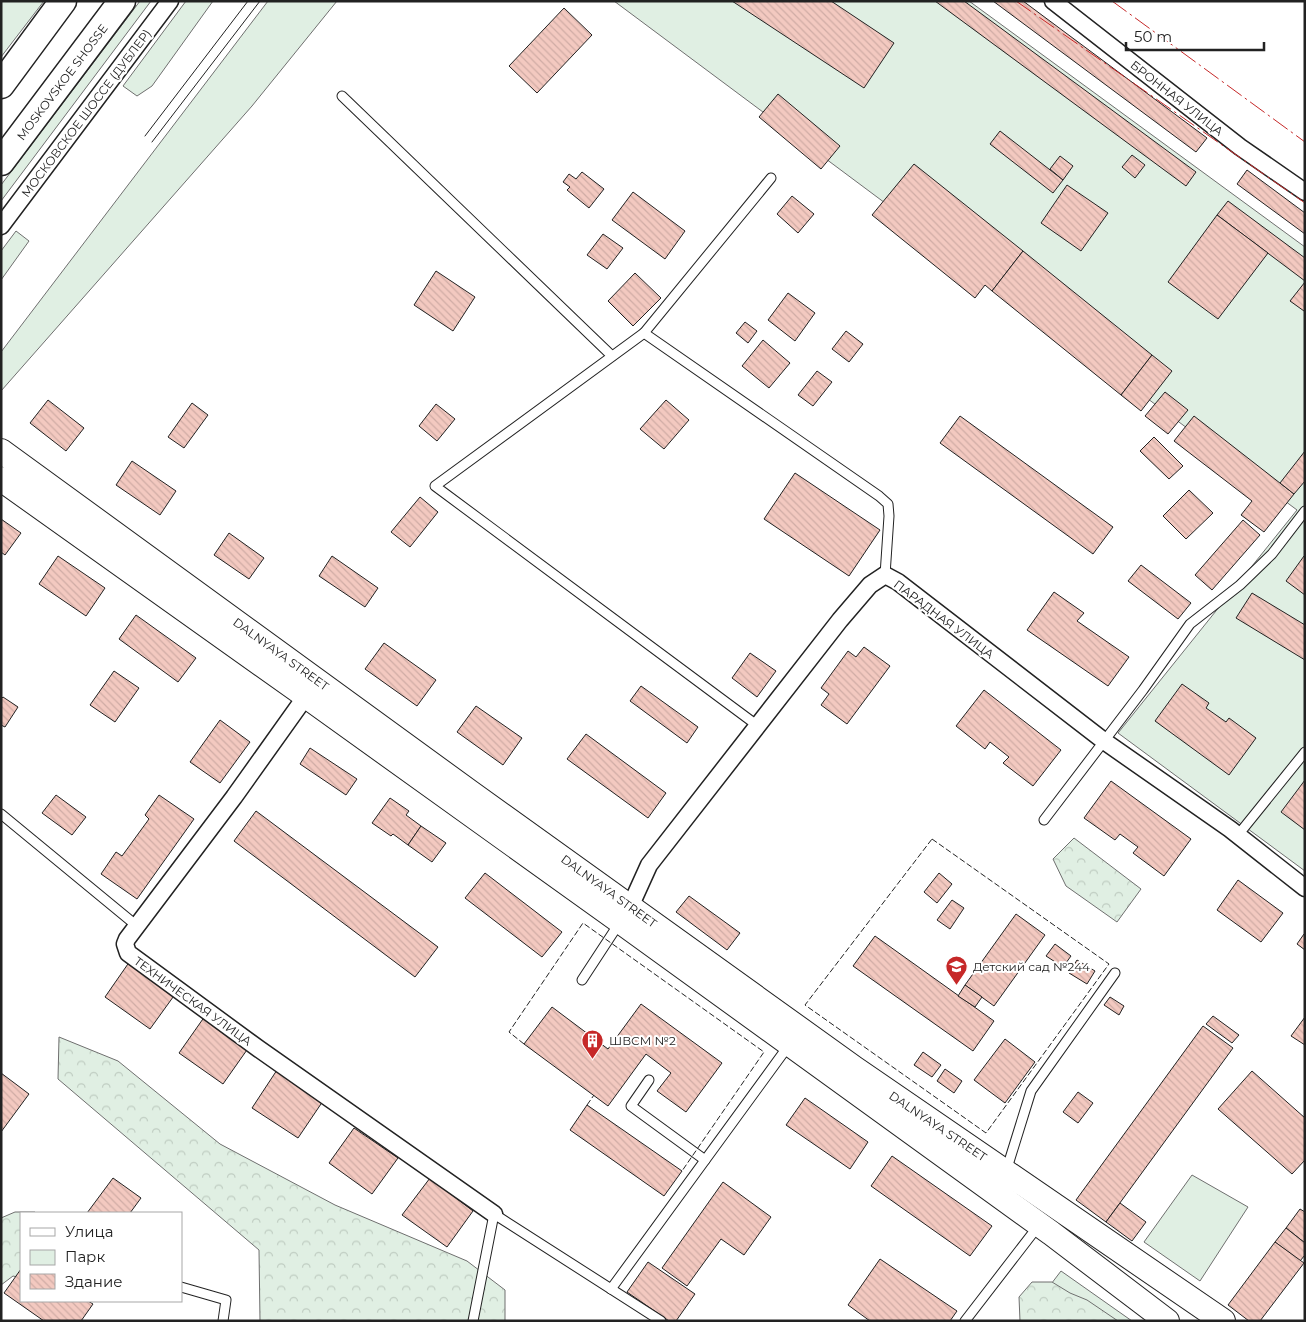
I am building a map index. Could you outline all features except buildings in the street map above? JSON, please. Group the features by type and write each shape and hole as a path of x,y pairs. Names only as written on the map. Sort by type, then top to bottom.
{"main road":[{"path":"1,85 63,1"},
{"name":"MOSKOVSKOE SHOSSE","path":"1,162 122,1"},
{"name":"DALNYAYA STREET","path":"1,451 626,914 789,1045 1040,1225 1168,1321"},
{"name":"DALNYAYA STREET","path":"1,480 306,696 1223,1321"}],"street":[{"name":"МОСКОВСКОЕ ШОССЕ (ДУБЛЕР)","path":"1,226 170,1"},
{"name":"БРОННАЯ УЛИЦА","path":"1052,1 1240,147 1305,192"},
{"name":"ПАРАДНАЯ УЛИЦА","path":"626,914 649,864 870,585 885,576 898,582 1104,741 1238,835 1305,888"},
{"name":"ТЕХНИЧЕСКАЯ УЛИЦА","path":"306,696 234,797 137,926 125,944 128,953 259,1049 494,1214"}],"lane":[{"path":"342,96 612,356"},
{"path":"758,726 435,486 644,333 770,178"},
{"path":"644,333 888,504 885,576"},
{"path":"1044,820 1190,624 1240,585 1272,554 1305,511"},
{"path":"1238,835 1305,752"},
{"path":"1,814 137,926"},
{"path":"582,980 626,914"},
{"path":"1004,1171 1008,1165 1031,1092 1115,973"},
{"path":"611,1288 789,1045"},
{"path":"649,1080 631,1106 705,1160"},
{"path":"472,1321 494,1214 661,1321"},
{"path":"965,1321 1040,1225"},
{"path":"182,1287 226,1300 223,1321"}],"green space":[{"path":"1,1 44,1 1,57"},
{"path":"140,1 151,1 1,201 1,185"},
{"path":"186,1 213,1 152,86 137,96 123,86"},
{"path":"268,1 337,1 252,106 1,391 1,352"},
{"path":"614,1 969,1 1305,247 1305,871 1118,733 1297,510"},
{"path":"16,231 29,241 1,280 1,251"},
{"path":"1074,838 1141,889 1117,922 1066,886 1053,859"},
{"path":"59,1037 118,1061 220,1144 335,1205 467,1261 505,1290 505,1321 260,1321 259,1250 58,1079"},
{"path":"1192,1175 1248,1207 1200,1281 1144,1242"},
{"path":"15,1212 20,1212 20,1278 13,1276 1,1285 1,1218"},
{"path":"1061,1271 1132,1321 1047,1321 1032,1309"},
{"path":"1032,1282 1052,1282 1070,1293 1087,1300 1118,1321 1020,1321 1019,1297"}],"tram line":[{"path":"145,136 248,1"},
{"path":"152,142 260,1"}],"fence":[{"path":"932,839 1109,964 986,1133 805,1005 932,839"},
{"path":"524,1044 509,1032 583,923 764,1052 682,1171"},
{"path":"587,1105 594,1095"}],"power":[{"path":"1016,1 1305,203"},
{"path":"1112,1 1305,142"}],"place":[{"name":"Детский сад №244","path":"957,985"},
{"name":"ШВСМ №2","path":"593,1059"}]}
